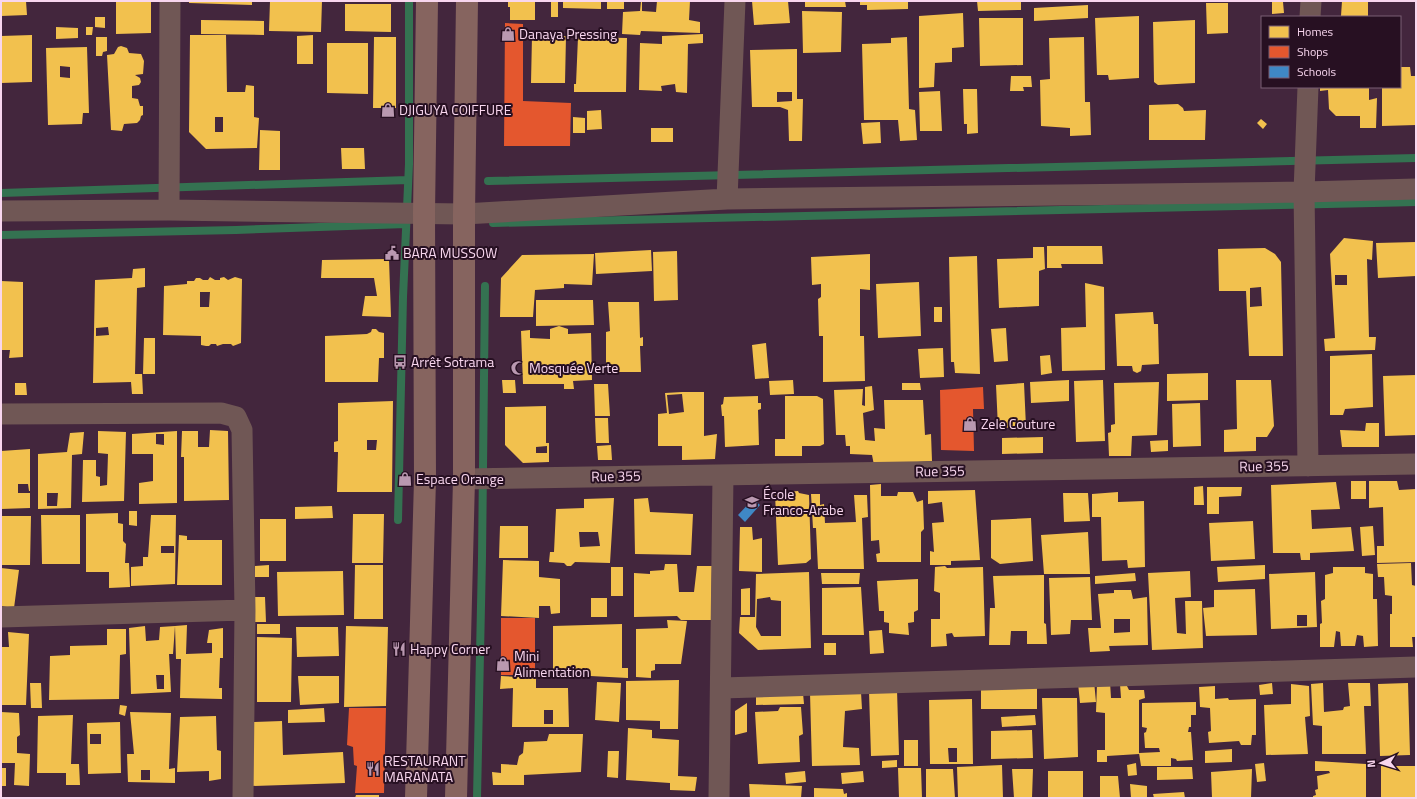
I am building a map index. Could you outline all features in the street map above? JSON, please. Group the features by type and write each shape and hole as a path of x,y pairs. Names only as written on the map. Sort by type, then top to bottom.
{"main road":[{"path":"416,798 425,480 424,213 427,1"},
{"path":"456,798 464,479 464,214 467,1"}],"street":[{"path":"170,1 170,210"},
{"path":"727,199 736,1"},
{"path":"1310,16 1311,1"},
{"path":"1308,88 1304,192 1308,466"},
{"path":"1,212 170,210 464,214 727,199 1304,192 1416,189"},
{"path":"1,414 221,413 236,417 242,430 245,610 243,798"},
{"name":"Rue 355","path":"464,479 1416,464"},
{"path":"719,798 723,475"},
{"path":"1,617 245,610"},
{"path":"721,688 1416,667"}],"building: Homes":[{"path":"1,1 26,1 27,15 1,16"},
{"path":"116,1 151,1 151,33 116,34"},
{"path":"189,1 252,1 252,5 189,3"},
{"path":"270,1 322,1 321,32 269,31"},
{"path":"508,1 535,1 535,20 510,20 510,7 508,7"},
{"path":"563,1 601,1 601,9 563,8"},
{"path":"607,1 624,1 624,9 607,9"},
{"path":"641,1 642,11 656,12 657,1 690,1 689,20 700,22 700,33 641,31 640,35 622,34 623,12 640,11"},
{"path":"752,1 788,1 790,23 754,25"},
{"path":"805,1 845,1 846,7 805,7"},
{"path":"860,1 908,1 908,9 867,10 867,5 860,5"},
{"path":"977,1 1021,1 1021,10 978,11"},
{"path":"1342,1 1368,1 1368,16 1341,16"},
{"path":"551,2 558,2 558,17 551,17"},
{"path":"1272,2 1283,2 1284,13 1272,14"},
{"path":"1206,3 1228,3 1228,33 1207,34"},
{"path":"345,4 391,4 391,32 345,31"},
{"path":"1088,5 1088,18 1034,21 1034,8"},
{"path":"802,11 842,12 841,52 803,53"},
{"path":"963,13 964,47 952,48 952,62 935,63 934,87 919,88 919,16"},
{"path":"1139,16 1139,78 1109,80 1108,75 1097,75 1095,18"},
{"path":"95,17 105,17 105,28 95,27"},
{"path":"979,18 1023,18 1023,65 980,66"},
{"path":"201,20 264,21 264,35 201,34"},
{"path":"1195,20 1195,83 1158,85 1154,82 1153,22"},
{"path":"56,27 78,28 78,38 56,39"},
{"path":"86,27 93,27 92,35 86,35"},
{"path":"703,34 703,43 688,44 687,93 676,92 675,84 661,86 662,91 639,90 640,43 662,44 662,36"},
{"path":"32,35 32,82 1,83 1,36"},
{"path":"190,35 226,35 227,92 245,92 246,85 254,86 254,117 259,118 257,148 206,149 189,132","holes":["215,117 223,117 223,132 215,132"]},
{"path":"313,35 313,64 297,64 297,36"},
{"path":"532,36 566,36 565,83 531,83"},
{"path":"96,37 107,37 107,51 103,52 102,56 96,56"},
{"path":"374,37 396,37 396,108 373,108"},
{"path":"578,37 627,38 626,92 574,92 574,84 576,84"},
{"path":"907,37 909,109 915,110 917,140 900,141 898,120 864,120 862,44 891,43 891,38"},
{"path":"1084,37 1085,102 1090,102 1091,135 1070,136 1070,128 1041,126 1040,80 1050,79 1049,38"},
{"path":"327,43 368,43 368,94 327,93"},
{"path":"121,46 127,48 129,53 141,54 144,61 143,74 135,75 140,78 141,82 139,85 132,86 132,98 138,99 140,106 143,106 143,115 137,123 124,124 122,131 111,130 107,55 114,54 118,47"},
{"path":"87,47 89,113 83,113 82,124 48,125 46,48","holes":["60,66 70,67 70,78 60,77"]},
{"path":"797,49 797,99 803,99 802,141 789,141 788,110 780,107 752,107 750,50","holes":["777,92 792,92 792,101 777,102"]},
{"path":"1401,67 1410,67 1411,76 1416,76 1416,125 1382,126 1382,88 1401,88"},
{"path":"1011,76 1031,76 1032,87 1023,87 1024,91 1010,91"},
{"path":"1320,88 1369,88 1369,100 1377,98 1376,128 1360,128 1360,116 1336,116 1329,109 1328,90 1320,91"},
{"path":"963,89 977,89 978,133 967,134 967,124 964,124"},
{"path":"940,91 942,131 920,131 919,92"},
{"path":"1178,104 1184,111 1206,110 1205,140 1149,140 1149,105"},
{"path":"601,110 602,129 587,130 587,111"},
{"path":"573,117 585,118 585,133 573,133"},
{"path":"1261,119 1267,124 1263,129 1257,123"},
{"path":"880,122 881,143 863,144 861,123"},
{"path":"651,128 673,128 673,142 651,142"},
{"path":"260,130 280,131 280,170 259,170"},
{"path":"341,148 364,148 365,169 342,169"},
{"path":"1344,238 1373,241 1372,260 1367,259 1369,337 1376,337 1375,350 1325,351 1324,339 1335,338 1330,254","holes":["1335,275 1347,275 1347,285 1335,285"]},
{"path":"1416,242 1416,276 1378,278 1376,243"},
{"path":"1047,246 1102,246 1103,264 1061,264 1062,268 1047,268"},
{"path":"1033,247 1044,247 1045,269 1039,271 1039,306 999,308 997,259 1033,258"},
{"path":"1265,248 1275,254 1281,262 1283,356 1249,356 1246,291 1219,291 1218,249","holes":["1261,287 1262,306 1250,307 1250,288"]},
{"path":"651,250 652,271 596,274 595,253"},
{"path":"677,251 678,300 654,301 653,252"},
{"path":"594,254 592,285 564,284 564,288 535,290 533,317 500,317 501,278 522,255"},
{"path":"870,254 870,290 860,289 860,336 864,336 865,381 823,382 823,336 819,336 818,299 821,297 821,284 812,285 811,257"},
{"path":"977,256 980,374 955,373 954,362 951,362 949,257"},
{"path":"389,259 391,317 362,316 365,296 377,296 374,278 321,278 322,260"},
{"path":"145,268 145,287 137,288 135,374 142,374 143,394 132,394 131,382 93,383 95,280 132,278 133,269","holes":["108,327 109,335 96,336 96,328"]},
{"path":"210,277 215,280 220,280 220,278 224,277 228,280 235,277 242,279 241,343 233,346 231,344 217,346 216,344 211,344 206,346 201,345 201,336 163,335 164,286 187,284 187,281 194,281 196,278 208,280","holes":["200,292 210,292 209,307 200,307"]},
{"path":"1,281 23,282 23,357 9,358 10,350 1,350"},
{"path":"919,282 921,336 878,338 876,284"},
{"path":"1085,283 1104,287 1105,370 1062,371 1061,328 1086,327"},
{"path":"536,300 593,300 594,325 536,326"},
{"path":"608,302 639,302 640,338 643,337 643,346 640,346 641,372 606,372 606,332 610,331"},
{"path":"934,307 942,307 942,322 934,322"},
{"path":"1153,312 1154,324 1158,324 1159,364 1142,365 1141,371 1137,373 1133,371 1132,366 1117,366 1115,314"},
{"path":"559,326 568,329 568,334 591,333 592,380 573,381 574,389 564,389 564,384 523,384 521,331 530,330 530,338 550,339 550,329"},
{"path":"1006,328 1008,361 994,362 991,329"},
{"path":"372,329 376,329 379,332 384,333 384,358 379,358 378,382 325,382 325,336 367,334 371,332"},
{"path":"144,338 155,338 155,374 143,374"},
{"path":"766,343 769,378 755,379 752,345"},
{"path":"943,348 944,377 920,378 918,349"},
{"path":"1372,354 1373,407 1345,409 1343,415 1330,415 1330,356"},
{"path":"1050,355 1052,373 1041,375 1040,356"},
{"path":"1208,373 1208,400 1167,401 1167,374"},
{"path":"1416,375 1416,435 1385,436 1383,376"},
{"path":"502,380 515,380 516,393 503,393"},
{"path":"793,380 794,394 770,395 769,381"},
{"path":"1069,380 1069,401 1031,403 1030,382"},
{"path":"1103,380 1105,441 1076,442 1074,381"},
{"path":"1236,380 1271,380 1274,426 1267,437 1256,437 1256,451 1224,452 1224,430 1237,429"},
{"path":"1159,382 1157,435 1132,436 1131,456 1109,456 1108,433 1111,432 1111,425 1115,424 1114,383"},
{"path":"15,383 26,383 27,395 15,395"},
{"path":"902,383 920,383 921,390 902,390"},
{"path":"1024,383 1026,427 998,428 996,385"},
{"path":"594,384 608,384 610,416 595,416"},
{"path":"872,386 874,410 863,413 865,440 875,441 874,428 885,429 884,400 923,400 925,435 931,434 932,461 874,465 872,455 850,454 850,446 846,446 845,435 836,435 834,390 863,389 862,405 865,406 865,387"},
{"path":"704,392 704,436 717,434 715,459 682,460 682,446 658,446 658,414 667,413 665,393","holes":["682,394 684,412 669,414 667,395"]},
{"path":"758,396 758,403 761,403 761,409 758,410 759,445 725,447 724,416 722,416 721,405 723,404 724,397"},
{"path":"785,396 817,396 823,399 824,444 820,446 802,446 802,456 775,456 775,439 785,439"},
{"path":"393,401 392,492 337,492 338,452 334,452 334,442 338,441 338,403","holes":["367,440 377,440 376,450 367,450"]},
{"path":"1200,403 1201,446 1173,447 1172,404"},
{"path":"546,406 546,443 549,443 549,462 523,463 505,445 505,407","holes":["547,446 547,453 536,453 536,447"]},
{"path":"595,418 608,418 609,443 596,443"},
{"path":"1366,423 1379,423 1379,447 1342,447 1340,430 1365,431"},
{"path":"210,430 228,431 229,500 184,501 184,457 181,457 182,431 198,431 198,447 209,447"},
{"path":"98,431 126,432 124,501 82,502 83,460 96,460 96,476 100,477 100,486 107,485 108,454 98,453"},
{"path":"177,431 177,503 139,504 139,483 153,481 153,454 132,454 132,434","holes":["156,434 164,434 164,445 156,444"]},
{"path":"84,432 82,454 72,455 71,508 38,509 38,454 67,452 70,433","holes":["47,493 58,493 57,506 47,506"]},
{"path":"1043,437 1043,453 1002,454 1002,438"},
{"path":"1168,440 1168,451 1151,452 1150,441"},
{"path":"611,445 612,460 598,460 597,446"},
{"path":"30,449 30,491 28,484 18,484 18,493 30,493 30,508 1,509 1,451"},
{"path":"1351,481 1366,481 1366,499 1351,499"},
{"path":"1369,481 1397,481 1399,490 1416,489 1416,562 1377,563 1377,546 1384,546 1383,507 1369,508"},
{"path":"1336,482 1340,509 1311,510 1312,529 1351,527 1354,551 1310,553 1310,560 1301,560 1300,553 1273,553 1271,485"},
{"path":"881,484 881,496 897,496 898,492 913,492 917,502 923,500 924,529 921,532 921,562 877,562 876,554 880,553 879,540 871,541 870,485"},
{"path":"1203,486 1204,505 1194,505 1194,487"},
{"path":"1207,487 1242,487 1241,496 1219,497 1219,514 1207,514"},
{"path":"975,490 980,560 951,561 951,565 930,565 930,551 934,552 932,523 944,522 942,502 928,504 928,491"},
{"path":"798,491 799,493 809,495 811,559 806,563 778,565 775,493"},
{"path":"1118,492 1118,502 1144,501 1145,567 1128,568 1127,560 1102,561 1101,517 1092,517 1092,494"},
{"path":"1063,493 1088,493 1090,521 1064,522"},
{"path":"811,494 820,494 820,505 824,504 825,523 856,522 854,495 867,495 868,517 862,518 864,569 818,569 816,528 813,528"},
{"path":"614,498 610,563 575,562 571,566 567,566 564,563 549,562 550,552 554,552 556,509 584,508 584,499","holes":["579,532 598,532 600,546 580,547"]},
{"path":"648,498 650,512 693,514 691,555 635,554 634,499"},
{"path":"332,506 333,518 295,519 295,507"},
{"path":"129,511 137,511 137,526 129,525"},
{"path":"118,513 118,523 123,524 123,541 126,544 125,563 129,563 130,587 109,588 109,572 86,572 86,514"},
{"path":"353,514 384,514 383,563 352,563"},
{"path":"41,515 80,515 80,564 42,564"},
{"path":"151,515 176,515 175,584 131,586 131,567 143,566 143,557 148,557","holes":["161,546 174,546 174,553 161,553"]},
{"path":"1,516 31,516 30,565 1,565"},
{"path":"1031,518 1033,561 1000,564 991,558 991,520"},
{"path":"260,519 286,519 286,561 260,561"},
{"path":"1253,521 1255,559 1211,561 1209,523"},
{"path":"500,526 528,526 528,558 499,558"},
{"path":"1373,526 1375,555 1362,556 1360,527"},
{"path":"740,527 752,527 753,540 762,538 762,572 739,571"},
{"path":"1088,532 1090,574 1044,574 1041,535"},
{"path":"179,535 187,536 187,540 222,540 222,585 177,585"},
{"path":"503,560 539,561 539,577 560,579 560,613 551,614 550,606 539,606 539,618 501,616"},
{"path":"1411,563 1412,585 1416,586 1416,637 1412,637 1413,647 1390,647 1390,614 1392,614 1392,596 1385,595 1384,577 1378,577 1377,564"},
{"path":"665,564 677,564 679,592 694,592 697,566 712,566 711,620 681,620 677,616 634,617 634,573 650,574 650,571 664,570"},
{"path":"269,565 269,577 255,577 255,566"},
{"path":"355,565 383,565 383,619 354,619"},
{"path":"1265,565 1265,579 1218,582 1217,567"},
{"path":"945,566 947,568 983,567 985,636 954,637 952,633 946,634 947,646 931,647 931,619 940,619 940,593 934,591 935,567"},
{"path":"611,567 623,567 623,596 611,596"},
{"path":"1333,567 1365,567 1365,573 1373,574 1373,599 1377,599 1378,646 1364,647 1363,636 1357,635 1355,646 1341,646 1340,632 1336,631 1334,647 1320,647 1320,624 1322,623 1321,601 1325,599 1325,575 1333,573"},
{"path":"1,568 19,570 14,608 1,606"},
{"path":"343,571 344,615 278,616 277,572"},
{"path":"1190,571 1191,597 1175,598 1177,633 1186,634 1185,601 1202,601 1203,648 1152,650 1148,573"},
{"path":"809,572 811,648 758,650 739,633 740,617 755,617 756,574","holes":["770,597 771,600 781,601 781,636 761,636 756,627 757,599"]},
{"path":"1315,572 1317,627 1271,629 1269,574","holes":["1297,615 1307,615 1307,626 1297,626"]},
{"path":"821,573 860,573 859,584 822,584"},
{"path":"1135,573 1136,581 1095,584 1095,576"},
{"path":"1044,575 1044,623 1046,624 1047,644 1027,644 1027,631 1011,631 1010,645 989,645 990,608 995,608 993,576"},
{"path":"1090,577 1092,620 1071,620 1070,634 1051,635 1049,578"},
{"path":"918,579 918,610 914,612 914,622 908,623 909,635 889,633 889,623 884,622 884,611 879,611 877,581"},
{"path":"861,587 864,635 822,635 822,588"},
{"path":"750,588 750,615 741,615 741,589"},
{"path":"1255,589 1257,635 1206,636 1203,608 1214,607 1214,590"},
{"path":"1114,590 1131,590 1133,599 1147,597 1148,645 1109,646 1110,651 1090,652 1088,628 1101,628 1098,594 1114,593","holes":["1114,619 1130,619 1130,632 1114,633"]},
{"path":"254,597 265,597 266,622 255,622"},
{"path":"591,598 607,598 607,617 591,617"},
{"path":"667,620 687,621 681,664 655,664 655,670 651,671 651,678 636,677 636,629 668,628"},
{"path":"257,624 280,624 280,634 257,634"},
{"path":"622,624 622,668 628,668 628,678 553,674 553,626"},
{"path":"187,625 186,654 212,653 212,643 207,643 209,630 223,628 223,658 220,658 219,688 222,688 222,699 180,698 181,659 176,659 175,626"},
{"path":"145,626 146,641 159,640 160,627 175,626 173,654 169,654 171,692 131,694 129,628","holes":["156,675 164,675 164,689 157,689"]},
{"path":"346,626 388,627 386,706 344,707"},
{"path":"296,627 338,627 339,656 297,657"},
{"path":"107,629 126,629 126,654 120,655 119,699 49,700 50,656 70,655 70,646 107,645"},
{"path":"882,630 884,653 870,654 869,631"},
{"path":"8,632 29,634 26,705 1,705 1,647 9,647"},
{"path":"257,637 292,638 291,702 257,702"},
{"path":"824,643 836,643 836,655 824,655"},
{"path":"298,676 339,676 339,703 300,705"},
{"path":"501,676 536,678 536,688 568,688 569,727 512,727 513,688 500,689","holes":["544,710 553,710 553,724 544,724"]},
{"path":"679,680 678,729 660,729 660,721 626,720 626,681"},
{"path":"1094,681 1096,702 1080,703 1078,683"},
{"path":"597,682 621,683 619,722 595,720"},
{"path":"1110,682 1111,698 1121,698 1120,684 1126,684 1129,690 1144,690 1145,698 1139,700 1139,754 1107,756 1107,762 1097,762 1097,750 1105,750 1105,713 1096,712 1097,684"},
{"path":"30,683 41,683 42,708 31,708"},
{"path":"1272,683 1273,694 1260,695 1259,685"},
{"path":"1323,683 1324,712 1343,710 1344,707 1350,706 1348,683 1370,683 1371,706 1364,706 1366,754 1322,754 1322,726 1313,725 1311,684"},
{"path":"1408,683 1410,755 1380,756 1378,684"},
{"path":"981,684 1037,684 1037,709 981,709"},
{"path":"1291,684 1309,686 1310,716 1305,717 1308,754 1266,755 1264,705 1291,704"},
{"path":"1215,686 1215,699 1256,699 1256,735 1252,735 1251,745 1241,745 1239,741 1209,743 1208,732 1211,731 1210,708 1200,707 1199,687"},
{"path":"897,690 899,755 871,756 869,691"},
{"path":"861,692 862,709 845,711 843,747 859,748 860,765 812,766 810,693"},
{"path":"803,693 804,704 756,705 756,695"},
{"path":"1042,698 1077,698 1078,757 1044,759"},
{"path":"972,699 973,764 930,764 929,700","holes":["948,748 957,748 957,762 949,762"]},
{"path":"1196,702 1196,715 1191,715 1191,727 1189,727 1188,732 1191,732 1193,760 1177,761 1176,759 1171,758 1171,766 1141,766 1139,753 1160,752 1159,748 1145,748 1144,733 1146,732 1147,728 1142,727 1142,703"},
{"path":"747,703 747,732 735,735 735,711"},
{"path":"120,705 127,706 125,716 119,714"},
{"path":"780,707 801,707 803,734 799,736 800,762 758,764 755,712 778,711"},
{"path":"324,708 325,722 288,723 288,710"},
{"path":"1,712 19,713 20,735 17,737 17,753 30,754 29,786 14,785 15,763 1,763"},
{"path":"130,712 171,713 169,769 175,768 175,783 128,782 127,754 134,754","holes":["141,770 150,770 150,780 141,780"]},
{"path":"73,715 71,764 79,764 80,785 66,785 66,773 37,773 38,716"},
{"path":"1035,715 1036,725 1002,727 1001,717"},
{"path":"216,716 217,750 221,751 221,779 209,781 209,771 177,772 180,717"},
{"path":"282,721 283,755 343,752 345,783 252,786 253,722"},
{"path":"120,722 121,773 88,774 87,723","holes":["90,734 101,734 101,744 90,744"]},
{"path":"628,728 652,730 652,738 679,740 678,776 697,777 695,791 670,790 670,783 626,780"},
{"path":"1032,730 1033,758 991,759 991,731"},
{"path":"549,734 583,734 581,772 524,775 524,785 493,785 492,772 501,773 501,764 517,765 519,756 523,753 524,742 547,741"},
{"path":"904,740 918,740 918,766 904,766"},
{"path":"1232,749 1232,762 1205,763 1205,751"},
{"path":"608,751 619,751 618,778 607,777"},
{"path":"897,760 897,767 882,768 882,761"},
{"path":"1315,761 1366,764 1366,798 1313,798 1313,796 1316,795 1315,790 1318,789 1317,776 1330,773 1329,771 1315,771"},
{"path":"1136,763 1137,775 1128,776 1127,765"},
{"path":"1264,763 1266,781 1257,782 1255,764"},
{"path":"1002,765 1003,798 958,798 957,767"},
{"path":"1381,766 1416,766 1416,798 1381,798"},
{"path":"1157,767 1192,767 1193,779 1157,780"},
{"path":"1,768 6,768 6,786 1,786"},
{"path":"898,768 921,768 922,798 899,798"},
{"path":"926,769 953,769 955,798 926,798"},
{"path":"1012,769 1033,769 1032,798 1014,798"},
{"path":"1252,769 1251,798 1212,798 1211,772"},
{"path":"805,771 806,782 786,784 785,773"},
{"path":"863,771 864,782 842,784 841,773"},
{"path":"1048,771 1083,771 1083,798 1048,798"},
{"path":"1100,776 1118,776 1120,798 1100,798"},
{"path":"749,784 802,786 801,798 750,798"},
{"path":"1130,784 1147,786 1147,798 1131,798"},
{"path":"814,788 843,789 844,794 847,793 847,798 814,798"},
{"path":"1184,792 1185,798 1154,798 1153,794"},
{"path":"356,795 379,795 379,798 355,798"}],"building: Shops":[{"path":"505,23 523,24 523,101 571,103 570,146 504,146"},
{"path":"983,387 984,409 973,409 974,451 941,450 940,390"},
{"path":"501,618 535,618 535,675 501,675"},
{"path":"349,708 386,708 384,793 355,793 357,766 354,765 353,747 347,745"}],"building: Schools":[{"path":"753,499 760,505 745,522 738,515"}],"waterway":[{"path":"398,520 403,297 409,164 409,1"},
{"path":"488,181 1416,158"},
{"path":"1,193 408,180"},
{"path":"493,223 1416,202"},
{"path":"1,235 236,230 406,224"},
{"path":"477,798 482,558 485,286"}],"place":[{"name":"Danaya Pressing","path":"508,34"},
{"name":"DJIGUYA COIFFURE","path":"388,110"},
{"name":"BARA MUSSOW","path":"392,253"},
{"name":"Arrêt Sotrama","path":"400,362"},
{"name":"Mosquée Verte","path":"518,368"},
{"name":"Zele Couture","path":"970,424"},
{"name":"Espace Orange","path":"405,479"},
{"name":"École Franco-Arabe","path":"752,502"},
{"name":"Happy Corner","path":"399,649"},
{"name":"Mini Alimentation","path":"503,664"},
{"name":"RESTAURANT MARANATA","path":"373,769"}]}
